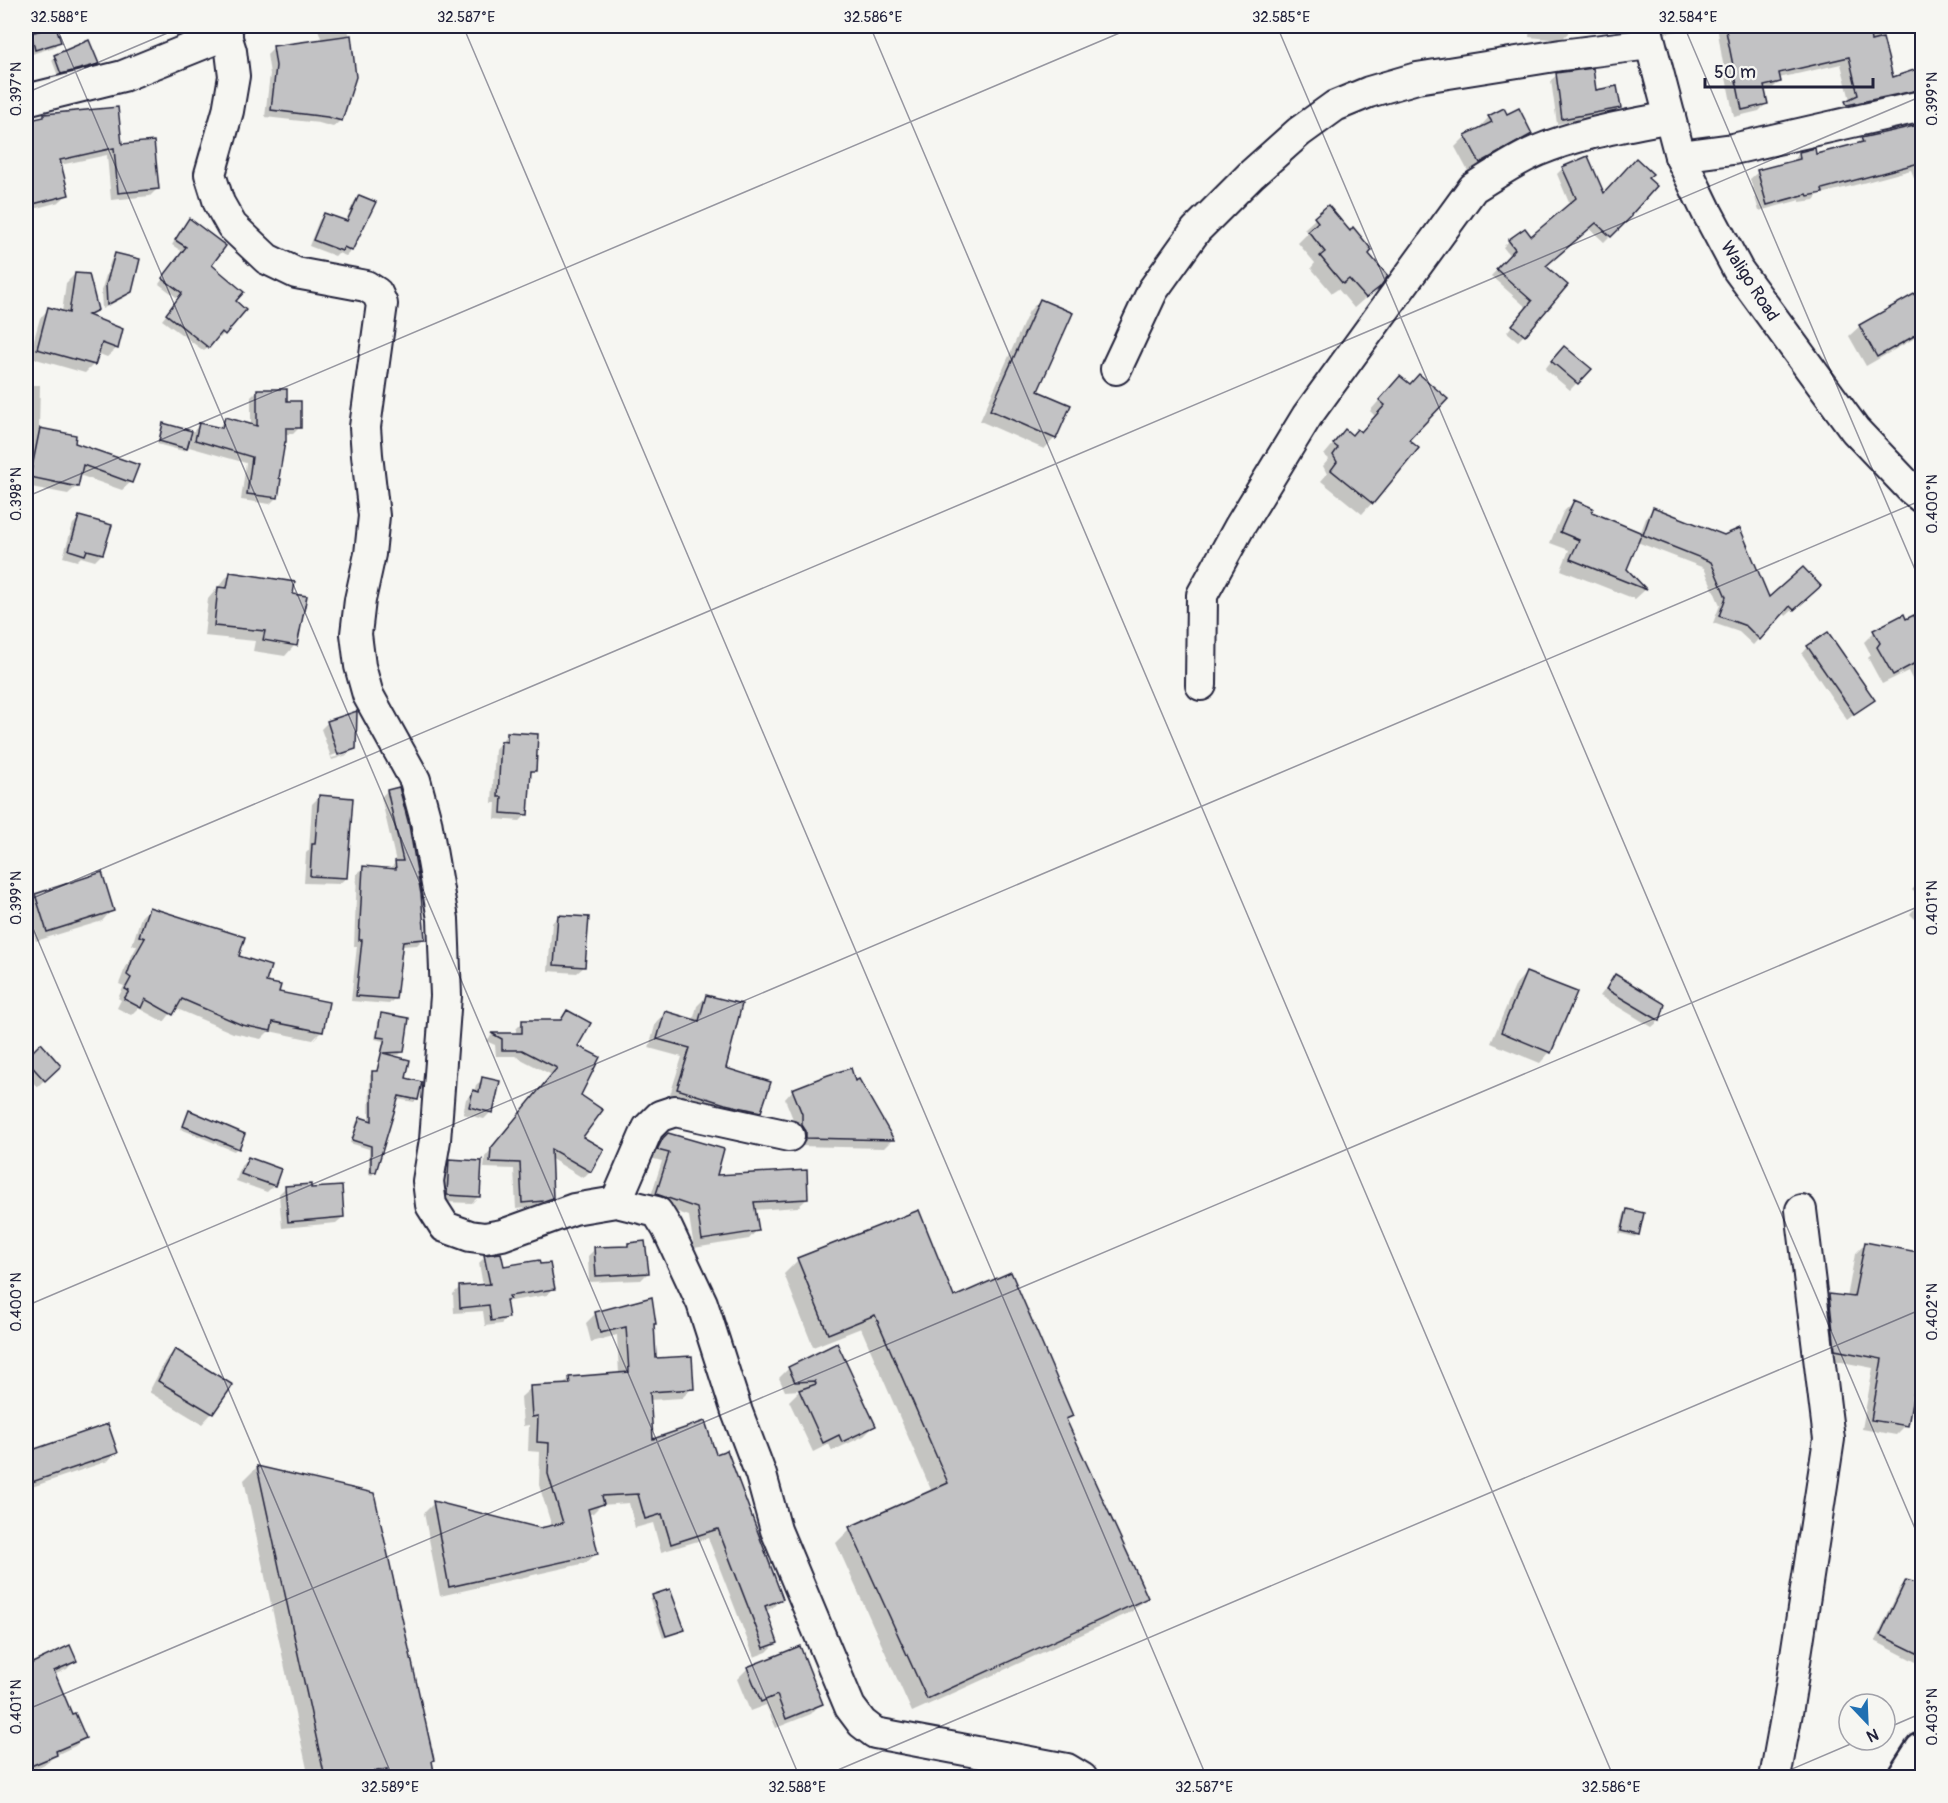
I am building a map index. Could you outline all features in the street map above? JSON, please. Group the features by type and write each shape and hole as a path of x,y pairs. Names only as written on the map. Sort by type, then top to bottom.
{"main road":[{"path":"1904,1778 1923,1750"}],"street":[{"path":"26,100 123,76 225,30 234,76 228,111 210,174 219,203 232,226 267,259 296,273 366,286 377,293 382,304 365,427 374,516 356,634 360,666 368,695 415,780 426,821 443,919 446,996 435,1140 428,1181 431,1205 445,1227 470,1236 485,1238 502,1235 574,1209 616,1202 657,1212 702,1303 737,1412 761,1475 776,1530 850,1707 862,1723 875,1733 1067,1769 1082,1778"},
{"path":"1116,369 1153,290 1196,230 1252,174 1299,132 1335,106 1369,92 1417,78 1537,58 1648,35"},
{"name":"Waligo Road","path":"1648,35 1680,156 1738,270 1855,429 1911,489 1923,498"},
{"path":"1680,156 1733,149 1923,106"},
{"path":"1201,685 1202,595 1240,526 1307,416 1473,188 1507,166 1538,151 1588,133 1670,117"},
{"path":"616,1202 648,1128 660,1116 675,1111 789,1136"},
{"path":"1774,1778 1788,1707 1829,1439 1801,1210"}],"building":[{"path":"56,26 61,42 35,50 31,33"},
{"path":"1725,26 1869,26 1871,41 1883,38 1893,77 1923,67 1923,89 1847,105 1845,101 1858,95 1849,57 1779,73 1781,82 1764,86 1768,104 1742,110"},
{"path":"351,35 356,77 342,121 271,110 276,66 273,46"},
{"path":"89,40 99,64 61,74 54,55"},
{"path":"1593,68 1596,90 1617,86 1621,108 1562,119 1556,73"},
{"path":"118,107 122,144 154,141 159,189 118,193 114,148 60,160 69,195 29,205 26,192 26,121 44,117 44,114"},
{"path":"1504,108 1507,114 1519,108 1532,134 1480,163 1465,135 1492,122 1488,116"},
{"path":"1923,124 1923,162 1822,189 1823,193 1808,196 1807,194 1767,205 1757,170 1800,159 1799,152 1815,148 1816,154 1863,142 1861,138"},
{"path":"1588,156 1604,193 1636,158 1653,174 1648,178 1657,186 1611,237 1596,223 1546,266 1568,285 1525,336 1512,325 1532,301 1496,269 1515,249 1508,240 1525,228 1531,236 1576,198 1562,167"},
{"path":"359,195 376,202 352,251 344,247 342,251 313,240 324,213 347,221"},
{"path":"1328,205 1350,231 1353,227 1372,250 1369,254 1388,276 1380,287 1366,298 1349,279 1343,284 1320,256 1325,252 1308,231 1318,222 1314,217"},
{"path":"189,218 226,246 212,265 244,292 236,301 246,310 225,335 222,332 209,348 166,314 182,293 162,278 186,247 175,240"},
{"path":"115,253 140,259 132,292 107,305 106,285"},
{"path":"75,273 89,274 98,310 88,315 123,329 118,349 102,343 95,365 37,349 48,307 69,313"},
{"path":"1923,289 1923,331 1877,357 1859,325"},
{"path":"1040,299 1073,313 1038,391 1071,405 1056,439 990,410"},
{"path":"1564,346 1592,369 1578,384 1551,361"},
{"path":"1419,374 1448,399 1409,440 1419,448 1373,504 1331,470 1337,462 1333,455 1338,448 1333,444 1345,429 1352,435 1357,429 1361,432 1385,405 1379,400 1400,376 1410,384"},
{"path":"257,389 287,389 287,401 301,401 301,428 286,428 278,498 247,494 252,457 195,440 199,423 222,428 225,417 257,426"},
{"path":"163,423 192,431 187,449 159,441"},
{"path":"40,428 76,435 75,443 139,465 132,483 83,465 78,487 30,477"},
{"path":"1574,500 1593,508 1592,512 1642,533 1627,569 1647,590 1570,559 1579,540 1560,532"},
{"path":"1653,507 1724,535 1740,528 1769,597 1803,567 1821,586 1794,610 1790,606 1760,640 1746,626 1719,616 1726,597 1711,562 1643,535"},
{"path":"79,516 112,525 103,554 87,550 85,555 69,550"},
{"path":"230,572 295,582 293,594 307,596 297,646 263,640 265,631 214,626 218,587 227,588"},
{"path":"1904,614 1906,619 1914,615 1918,624 1923,623 1923,659 1893,675 1877,647 1880,643 1873,630"},
{"path":"1828,632 1875,700 1854,714 1807,646"},
{"path":"357,711 356,749 338,755 327,721"},
{"path":"507,732 538,734 536,771 531,771 528,815 501,813 502,797 498,797 501,741 507,742"},
{"path":"399,787 409,825 421,894 425,939 403,941 396,999 356,996 362,940 359,940 363,866 396,869 395,861 403,861 387,790"},
{"path":"319,795 353,798 347,878 310,876"},
{"path":"102,872 114,911 47,932 35,894"},
{"path":"149,907 245,937 239,956 271,966 266,982 281,985 279,992 329,1002 323,1032 273,1022 271,1031 242,1025 182,999 173,1015 145,999 141,1008 124,999 129,991 125,989 131,978 127,975 145,938 139,936"},
{"path":"558,915 589,917 585,967 554,965"},
{"path":"1526,972 1577,992 1551,1053 1501,1032"},
{"path":"1615,974 1665,1004 1660,1021 1606,989"},
{"path":"706,995 742,1004 726,1068 771,1082 761,1112 677,1089 690,1048 657,1039 665,1011 699,1021"},
{"path":"567,1010 591,1023 578,1046 600,1057 581,1095 603,1110 583,1137 604,1149 591,1172 551,1149 553,1198 522,1203 520,1163 490,1162 491,1148 557,1068 522,1050 502,1050 502,1039 491,1033 522,1033 522,1020 561,1020"},
{"path":"381,1013 409,1018 404,1052 383,1053 410,1060 406,1078 422,1082 418,1100 399,1096 376,1172 371,1172 371,1146 352,1140 360,1117 372,1121 372,1071 377,1071 385,1038 377,1037"},
{"path":"41,1043 61,1066 45,1081 26,1060"},
{"path":"851,1068 855,1081 859,1079 894,1140 806,1138 806,1131 802,1125 802,1114 792,1089"},
{"path":"482,1077 500,1081 493,1113 469,1107 473,1090 479,1092"},
{"path":"189,1110 245,1134 239,1149 183,1126"},
{"path":"668,1133 724,1149 717,1175 807,1170 808,1199 754,1202 759,1231 702,1240 697,1208 656,1194 669,1153 657,1150"},
{"path":"248,1157 281,1169 275,1186 241,1174"},
{"path":"449,1159 482,1160 480,1197 447,1195"},
{"path":"311,1184 311,1188 342,1186 344,1217 288,1222 285,1186"},
{"path":"1627,1209 1644,1213 1639,1235 1622,1231"},
{"path":"919,1210 954,1297 1011,1272 1073,1416 1066,1419 1148,1598 927,1699 849,1527 948,1483 875,1315 828,1334 797,1258"},
{"path":"645,1241 649,1273 596,1276 594,1247 628,1246 628,1243"},
{"path":"1865,1242 1923,1253 1923,1339 1908,1426 1871,1420 1882,1359 1835,1350 1829,1294 1854,1297"},
{"path":"501,1253 504,1266 539,1260 540,1264 550,1263 555,1289 509,1296 510,1299 506,1300 509,1318 491,1321 489,1305 460,1308 459,1286 490,1284 484,1255"},
{"path":"652,1297 656,1324 654,1324 656,1358 692,1356 694,1389 650,1392 653,1439 705,1421 716,1454 727,1450 783,1599 765,1606 778,1643 764,1648 718,1529 671,1544 662,1514 645,1519 638,1494 602,1496 604,1504 588,1509 598,1554 449,1587 433,1501 540,1528 563,1523 548,1474 549,1443 537,1442 538,1416 532,1417 530,1386 570,1384 569,1377 629,1372 626,1327 600,1333 595,1312"},
{"path":"837,1343 876,1426 842,1442 839,1435 823,1443 799,1390 816,1384 815,1381 795,1382 788,1367"},
{"path":"175,1349 233,1385 213,1414 158,1381"},
{"path":"108,1424 118,1453 26,1484 26,1452"},
{"path":"257,1466 374,1493 434,1760 432,1761 435,1778 388,1778 387,1769 344,1778 325,1778"},
{"path":"1906,1580 1923,1585 1923,1656 1880,1635"},
{"path":"670,1589 685,1630 666,1636 652,1595"},
{"path":"70,1645 77,1661 54,1671 72,1714 75,1713 86,1738 56,1751 57,1755 26,1768 26,1666"},
{"path":"800,1646 823,1704 786,1719 777,1695 761,1702 747,1667"}]}
